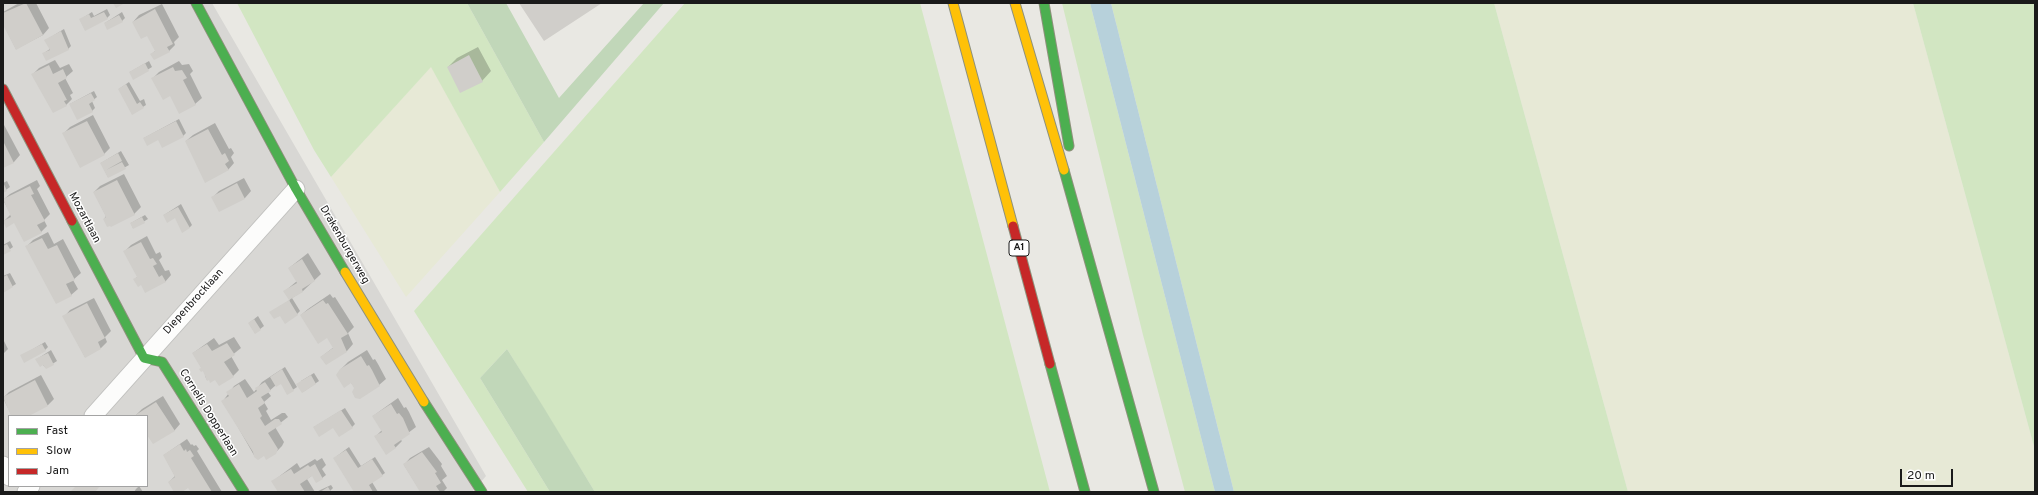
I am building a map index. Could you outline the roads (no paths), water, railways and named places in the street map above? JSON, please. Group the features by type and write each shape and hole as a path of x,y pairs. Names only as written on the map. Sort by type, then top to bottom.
{"main road":[{"name":"Drakenburgerweg","path":"196,3 296,189 395,356 479,491"},
{"name":"A1","path":"953,3 1085,492"},
{"path":"1015,3 1087,249 1154,492"},
{"path":"1044,3 1087,249"},
{"name":"Mozartlaan","path":"3,88 144,358"},
{"name":"Cornelis Dopperlaan","path":"144,358 162,362 244,492"}],"street":[{"name":"Diepenbrocklaan","path":"94,415 296,189"},
{"path":"3,465 8,475"}],"water":[{"path":"1090,3 1111,3 1234,492 1215,492"}]}
